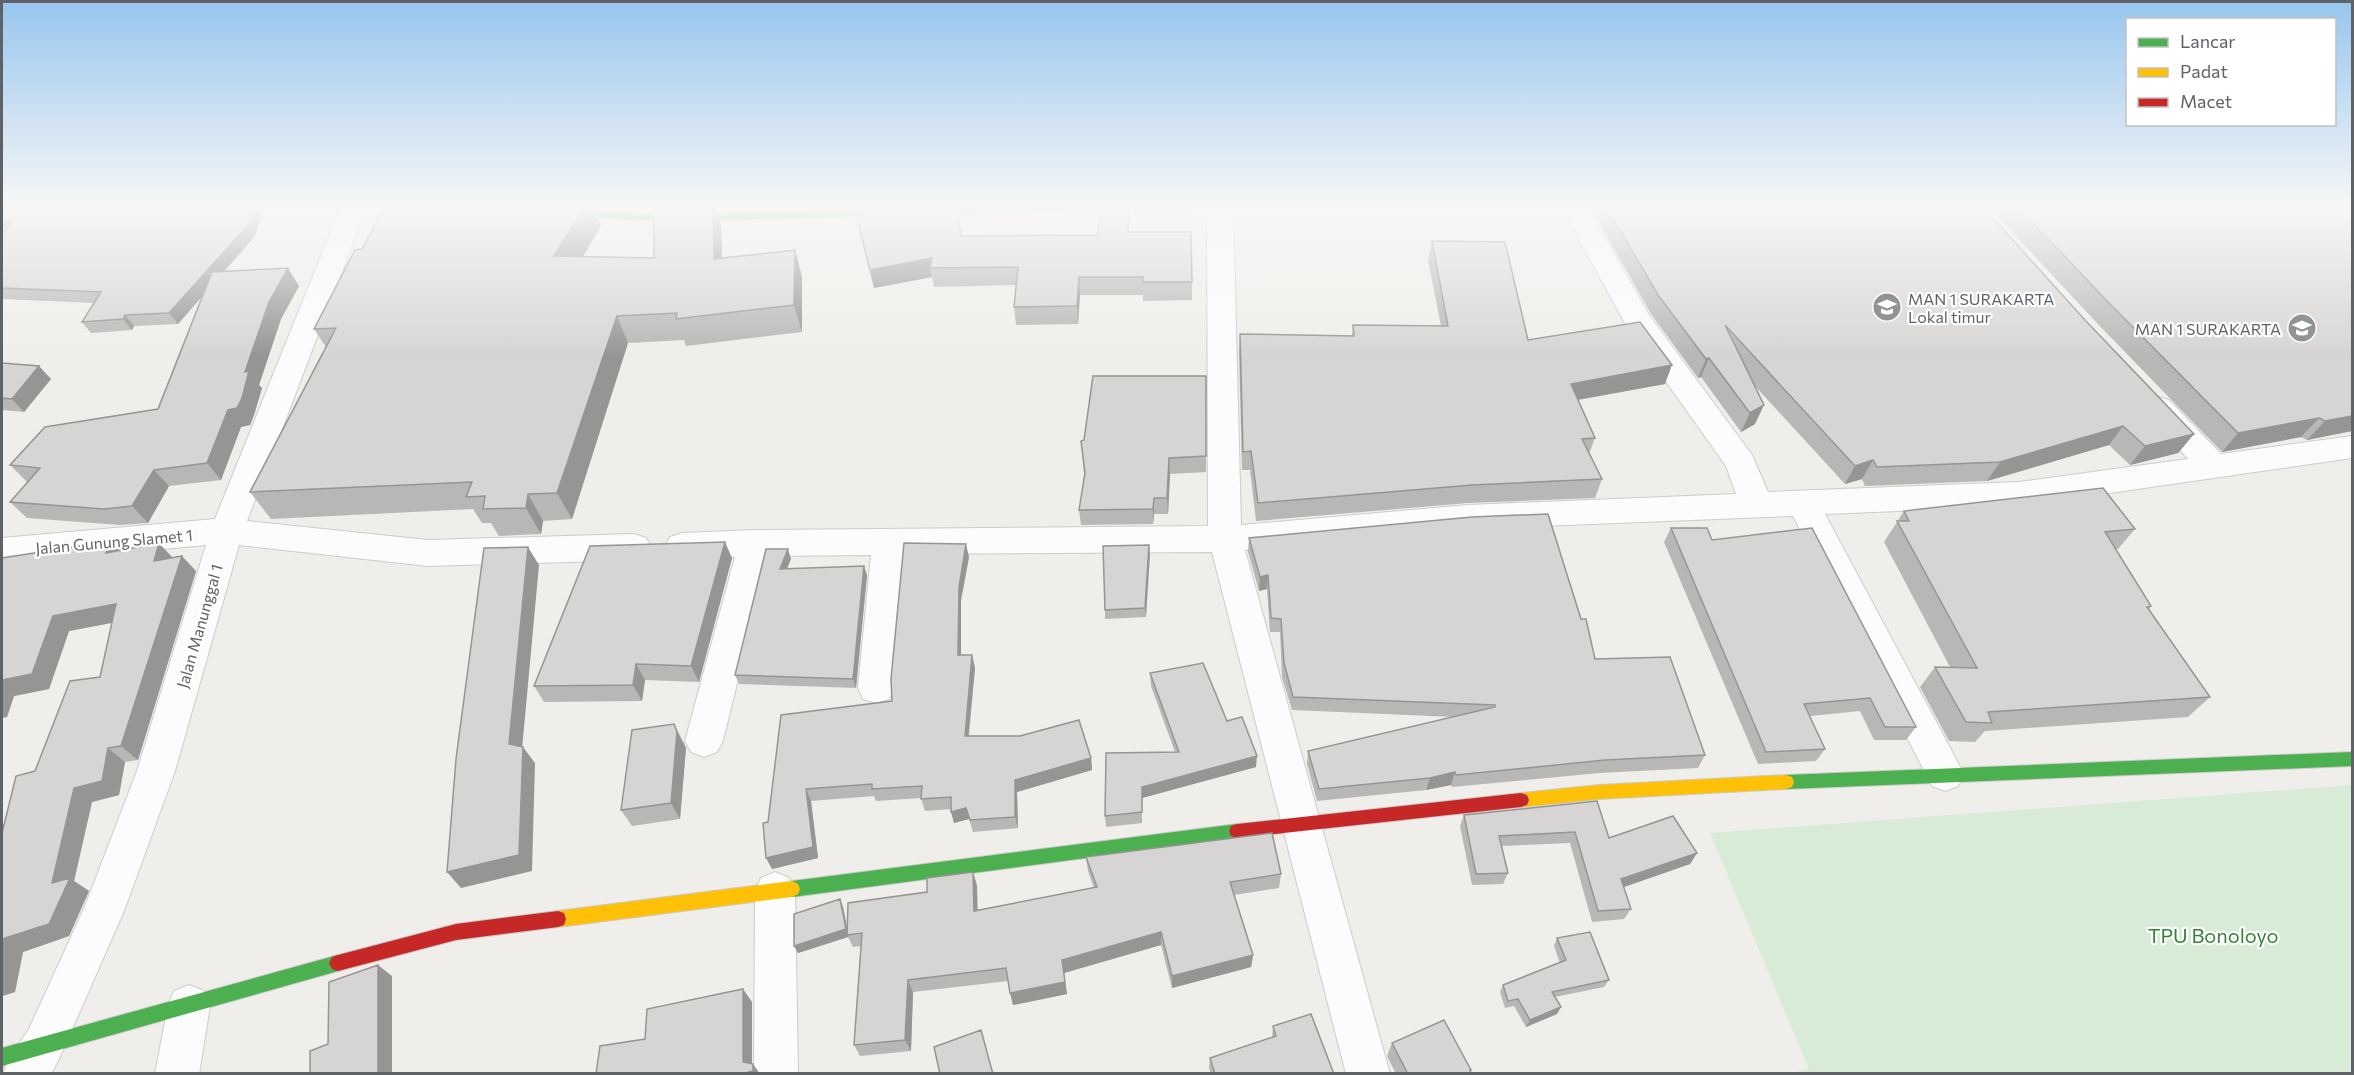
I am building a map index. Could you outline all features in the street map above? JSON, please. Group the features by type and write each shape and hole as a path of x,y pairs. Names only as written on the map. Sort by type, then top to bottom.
{"main road":[{"path":"2,1057 35,1059 189,1006 456,932 1300,823 1599,792 1945,774 2352,759"}],"street":[{"name":"Jalan Manunggal 1","path":"35,1059 104,911 156,771 227,531 334,256"},
{"path":"1221,256 1225,539 1368,1074"},
{"path":"1602,256 1637,320 1697,400 1740,463 1757,506"},
{"path":"2141,390 2215,468"},
{"name":"Jalan Gunung Slamet 1","path":"2,551 227,531 428,553 755,543 1225,539 1468,517 2019,494 2352,447"},
{"path":"1803,504 1945,774"},
{"path":"876,688 889,542"},
{"path":"704,741 755,543"},
{"path":"775,891 776,1074"},
{"path":"177,1074 189,1006"}],"green space":[{"name":"TPU Bonoloyo","path":"2352,785 2352,1073 1793,1073 1809,1069 1710,833"}],"building":[{"path":"2,256 220,256 169,313 125,315 123,319 82,322 101,292 2,288"},
{"path":"352,256 654,258 654,256 714,256 714,259 739,256 795,256 794,305 676,319 677,313 617,316 557,493 528,494 526,508 483,509 485,496 466,497 472,482 250,492 336,328 314,329"},
{"path":"866,256 1191,256 1192,282 1143,282 1143,277 1079,277 1077,306 1014,307 1018,267 930,268 932,258 870,270"},
{"path":"1435,256 1508,256 1528,340 1640,322 1672,365 1571,384 1595,438 1582,439 1602,479 1472,485 1258,503 1251,451 1243,452 1240,334 1354,336 1353,325 1448,326"},
{"path":"1635,256 2027,256 2194,434 2145,446 2123,426 2000,462 1877,467 1873,460 1855,466 1725,325 1764,405 1750,413 1658,295"},
{"path":"2065,256 2352,256 2352,416 2325,421 2319,418 2238,433"},
{"path":"288,268 269,302 245,372 249,371 242,398 237,408 228,410 207,463 154,470 132,506 104,509 10,502 40,468 10,465 45,427 158,409 212,272"},
{"path":"2,363 39,366 12,399 2,398"},
{"path":"1093,376 1206,376 1206,456 1169,458 1167,498 1154,498 1153,509 1079,510 1085,473 1081,441 1084,440"},
{"path":"2103,488 2135,529 2105,532 2151,606 2147,607 2210,697 1988,712 1992,723 1966,722 1935,667 1977,668 1897,521 1909,521 1904,511"},
{"path":"1548,514 1581,619 1586,619 1595,659 1670,657 1705,755 1605,760 1456,775 1455,772 1430,778 1319,789 1308,751 1495,707 1495,705 1293,697 1284,663 1281,619 1271,618 1268,575 1260,577 1249,538 1472,517"},
{"path":"1671,528 1707,528 1712,540 1812,528 1916,727 1885,727 1870,698 1804,704 1825,749 1766,752"},
{"path":"113,541 106,553 159,543 154,561 182,556 121,746 108,748 102,781 74,788 52,883 70,878 49,924 2,939 2,833 16,776 35,771 70,681 100,677 116,604 53,616 32,674 2,680 2,558"},
{"path":"725,542 691,666 636,664 633,685 534,686 590,546"},
{"path":"904,543 966,544 959,587 958,655 972,655 965,736 1020,736 1079,720 1091,758 1015,780 1015,817 970,820 966,808 951,812 951,797 921,799 922,786 872,789 872,784 806,789 813,847 766,858 763,823 768,822 781,715 892,701 891,679"},
{"path":"1149,545 1145,608 1105,610 1103,546"},
{"path":"528,547 509,744 523,747 519,855 447,872 456,759 484,548"},
{"path":"766,549 788,549 780,569 864,566 853,679 735,675"},
{"path":"1203,663 1227,721 1242,717 1257,756 1142,787 1142,812 1105,816 1106,753 1179,752 1150,673"},
{"path":"674,724 677,732 671,803 621,810 632,730"},
{"path":"1597,801 1609,838 1673,816 1697,853 1621,879 1631,909 1598,911 1575,832 1499,836 1508,873 1476,874 1464,815"},
{"path":"1272,833 1281,874 1230,882 1253,955 1172,976 1161,932 1062,960 1065,982 1010,993 1006,968 908,980 905,1040 854,1045 862,933 847,935 848,903 927,892 927,878 973,872 974,911 1097,887 1086,857"},
{"path":"840,899 846,929 794,946 794,914"},
{"path":"1590,932 1609,980 1552,992 1561,1007 1530,1020 1518,999 1508,1001 1503,985 1566,960 1557,938"},
{"path":"378,965 378,1074 310,1074 310,1051 328,1044 329,982"},
{"path":"743,989 743,1062 753,1064 753,1071 741,1074 596,1074 600,1046 645,1039 647,1009"},
{"path":"1311,1014 1334,1074 1215,1074 1210,1058 1276,1036 1273,1026"},
{"path":"1444,1020 1471,1074 1408,1074 1392,1043"},
{"path":"981,1030 993,1074 940,1074 934,1047"}],"traffic: fast":[{"path":"1786,782 2352,759"},
{"path":"792,889 1237,831"},
{"path":"2,1057 338,963"}],"traffic: slow":[{"path":"1521,800 1599,792 1786,782"},
{"path":"558,919 792,889"}],"traffic: jam":[{"path":"1237,831 1521,800"},
{"path":"338,963 456,932 558,919"}],"place":[{"name":"MAN 1 SURAKARTA Lokal timur","path":"1887,307"},
{"name":"MAN 1 SURAKARTA","path":"2302,328"}]}
